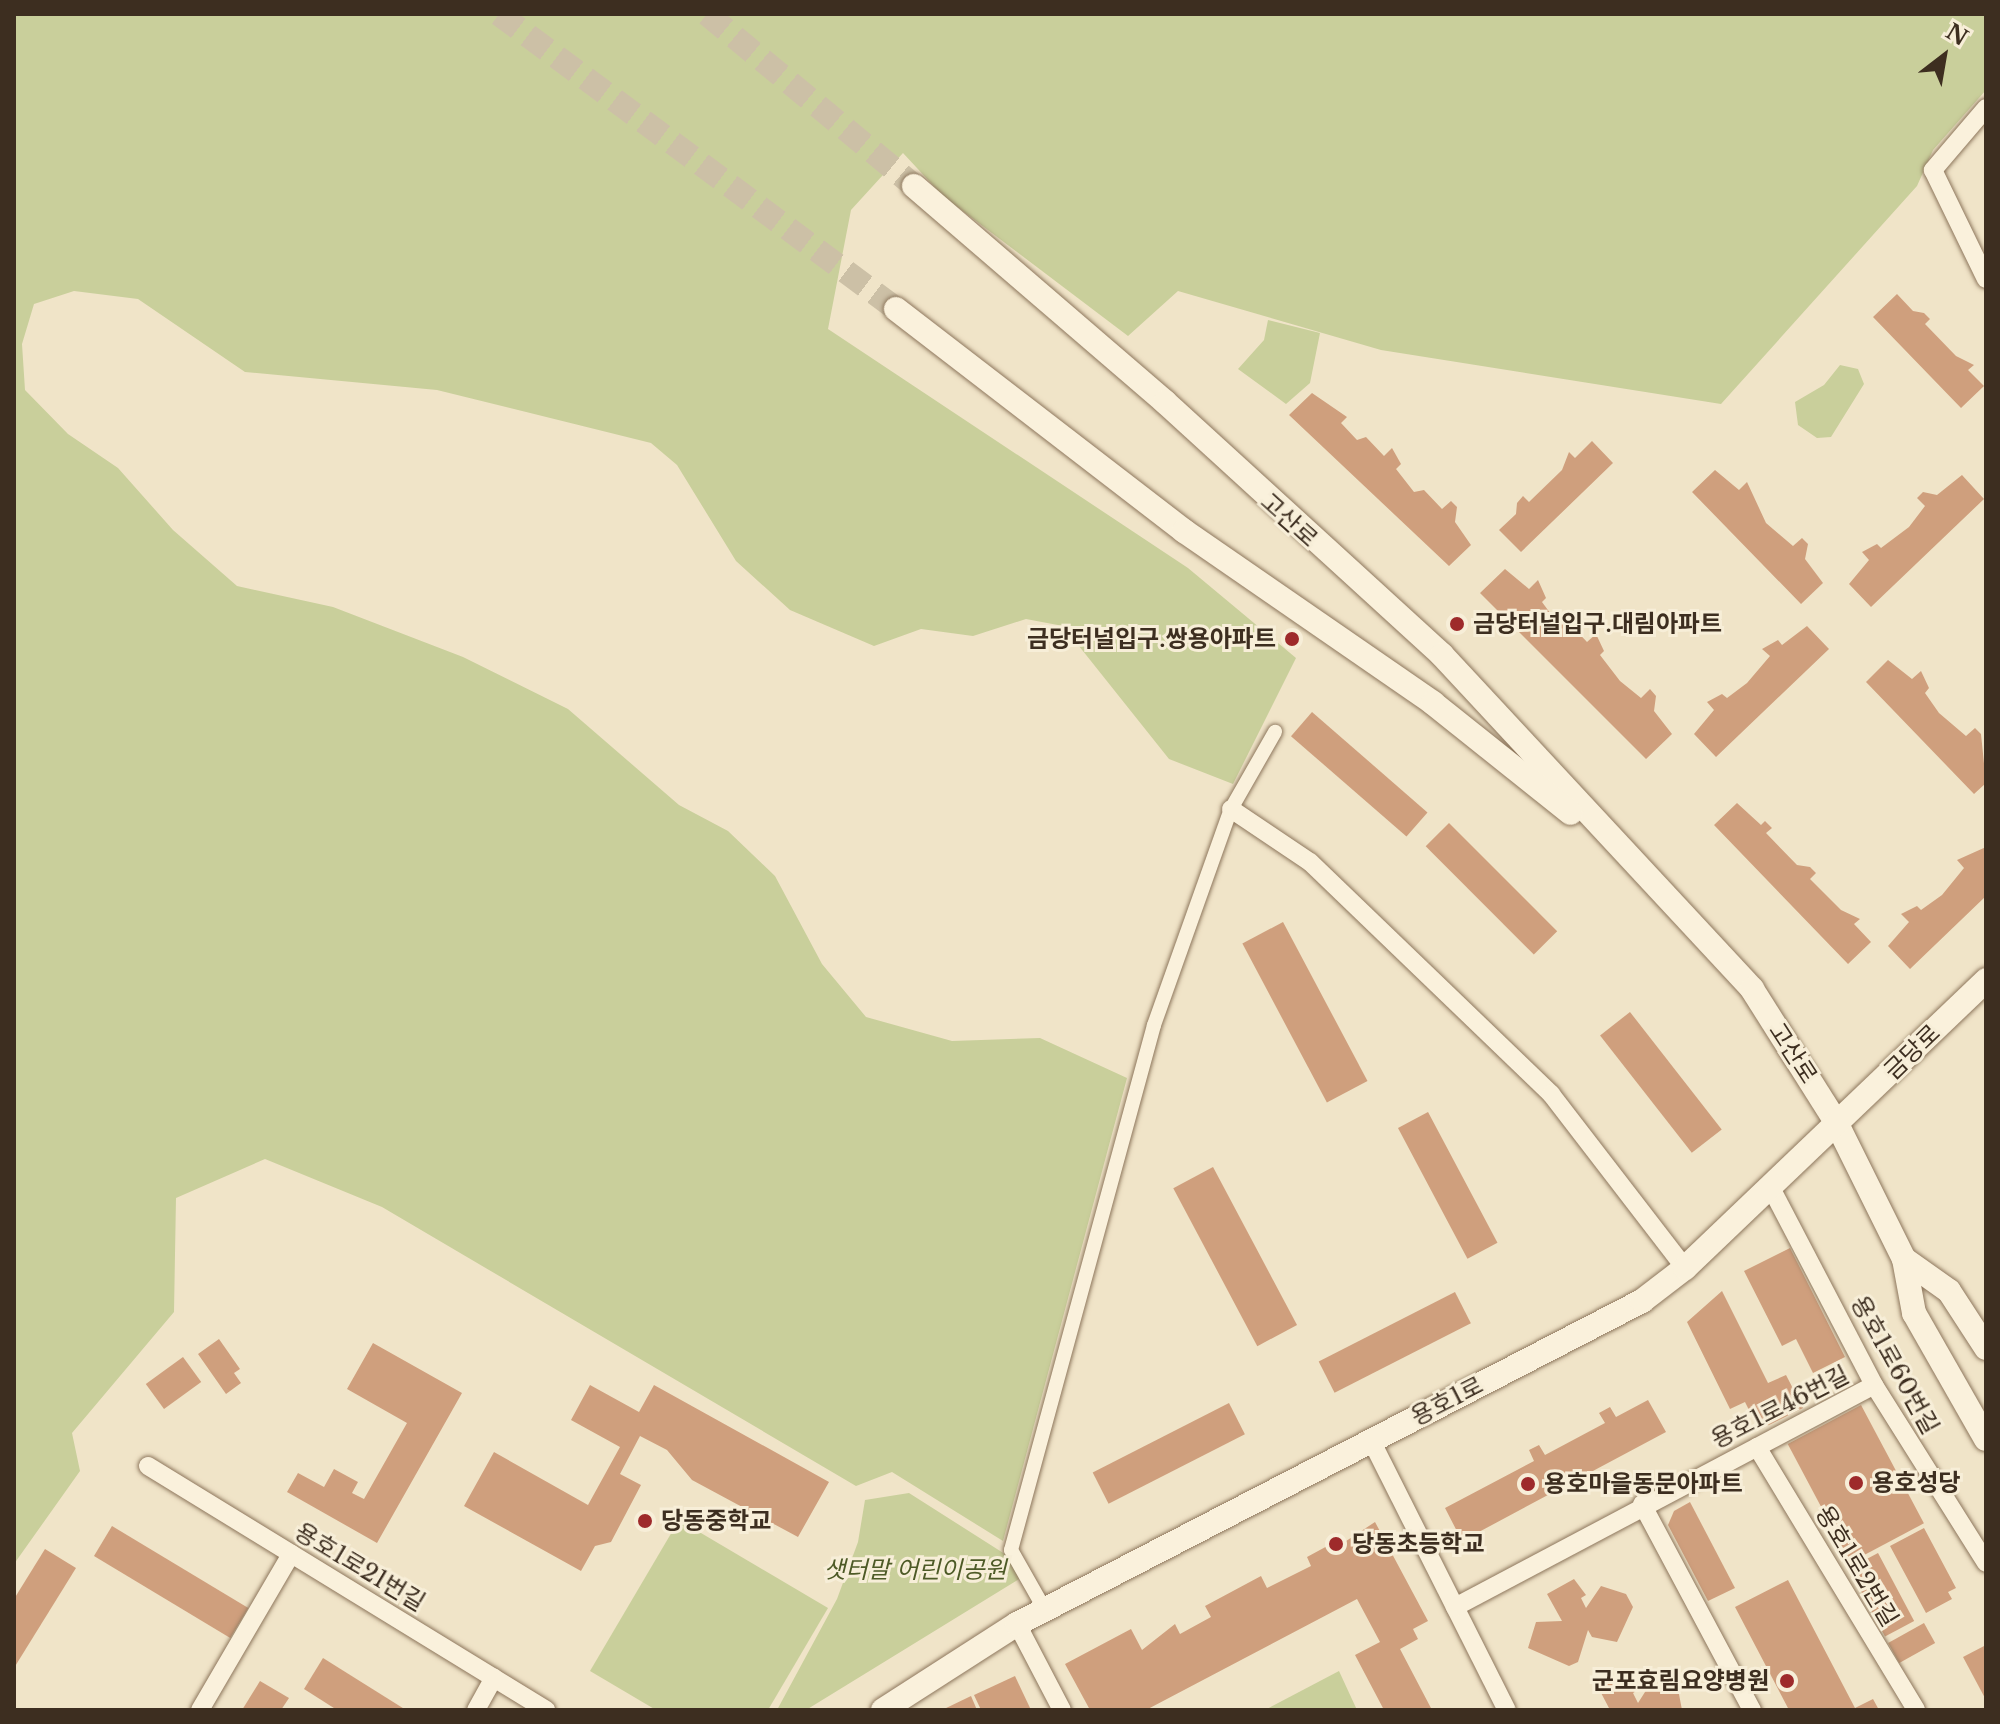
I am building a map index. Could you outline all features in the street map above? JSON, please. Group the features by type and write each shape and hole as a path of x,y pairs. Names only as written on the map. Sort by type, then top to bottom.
{"street":[{"path":"1986,108 1933,170 1986,279"},
{"name":"고산로","path":"914,186 1165,402 1442,655 1641,876 1752,989 1836,1122 1904,1259 1914,1313 1986,1439"},
{"name":"고산로","path":"896,309 1184,531 1433,703 1527,775 1641,876"},
{"path":"1045,1610 1011,1550 1154,1025 1231,809 1275,732"},
{"path":"1231,809 1310,862 1551,1094 1685,1268"},
{"name":"금당로","path":"1836,1122 1986,980"},
{"name":"용호1로","path":"895,1707 1017,1624 1642,1301 1685,1268 1836,1122"},
{"name":"용호1로60번길","path":"1770,1186 1874,1385 1986,1563"},
{"name":"고산로","path":"1904,1259 1949,1291 1986,1348"},
{"name":"용호1로46번길","path":"1455,1607 1642,1504 1874,1385"},
{"path":"1371,1440 1507,1710"},
{"name":"용호1로2번길","path":"1757,1447 1916,1710"},
{"name":"용호1로21번길","path":"148,1466 546,1710"},
{"path":"1642,1504 1752,1710"},
{"path":"200,1710 291,1554"},
{"path":"1017,1624 1062,1710"},
{"path":"476,1710 494,1678"}],"green space":[{"path":"14,14 1986,14 1986,90 1933,150 1917,186 1721,404 1381,350 1178,291 1128,336 943,196 903,153 851,210 828,329 1188,568 1296,658 1233,784 1169,759 1063,626 1026,619 973,636 921,629 874,646 790,610 736,561 677,465 651,443 437,390 245,372 138,299 74,291 34,304 22,344 25,390 68,434 118,468 173,530 237,586 333,607 463,657 568,709 679,805 728,831 775,876 822,964 866,1017 952,1041 1040,1038 1127,1078 1003,1541 892,1472 856,1486 382,1207 265,1159 176,1198 174,1312 72,1433 80,1471 14,1564"},
{"path":"1268,320 1320,333 1310,383 1286,404 1238,369 1264,340"},
{"path":"1840,365 1858,369 1864,384 1831,437 1817,438 1798,425 1795,402 1824,385"},
{"name":"샛터말 어린이공원","path":"909,1493 1008,1556 1021,1578 806,1710 777,1710 837,1599 858,1542 865,1500"},
{"path":"679,1520 828,1608 768,1710 656,1710 590,1671"},
{"path":"1339,1671 1357,1710 1265,1710"}],"building":[{"path":"1897,294 1913,311 1924,313 1930,319 1925,324 1956,356 1974,365 1968,370 1984,386 1961,408 1873,317"},
{"path":"1312,393 1347,417 1341,423 1357,440 1366,437 1384,456 1392,448 1401,464 1396,469 1414,492 1424,490 1442,509 1451,501 1457,507 1455,522 1471,545 1449,566 1289,415"},
{"path":"1592,441 1613,463 1521,552 1499,530 1516,514 1517,503 1523,496 1529,502 1562,470 1569,452 1575,458"},
{"path":"1715,470 1739,490 1747,482 1766,523 1793,546 1802,538 1808,544 1805,559 1823,583 1801,604 1692,492"},
{"path":"1962,475 1984,499 1871,607 1849,584 1869,560 1862,552 1877,544 1881,548 1909,527 1925,506 1917,498 1923,492 1937,495"},
{"path":"1505,569 1529,589 1538,580 1546,598 1542,602 1559,625 1569,623 1587,642 1596,634 1604,651 1600,655 1620,681 1641,698 1650,689 1656,696 1654,711 1672,734 1646,759 1480,593"},
{"path":"1807,626 1829,649 1716,757 1694,734 1714,710 1707,702 1722,694 1727,698 1747,683 1770,656 1762,649 1778,640 1782,645"},
{"path":"1888,660 1912,679 1921,671 1929,688 1925,693 1939,713 1966,736 1975,728 1981,734 1986,783 1974,794 1866,682"},
{"path":"1312,712 1427,812 1406,837 1291,736"},
{"path":"1737,803 1761,825 1765,821 1772,828 1766,833 1797,865 1810,867 1816,873 1810,879 1841,910 1860,919 1854,924 1871,942 1848,964 1714,825"},
{"path":"1449,823 1557,931 1534,955 1426,846"},
{"path":"1986,847 1986,896 1910,969 1888,946 1909,922 1901,914 1917,906 1921,910 1942,895 1964,868 1957,860"},
{"path":"1283,922 1368,1081 1327,1103 1242,944"},
{"path":"1630,1012 1722,1129 1692,1153 1600,1035"},
{"path":"1428,1112 1497,1243 1467,1259 1398,1128"},
{"path":"1213,1167 1297,1325 1257,1346 1173,1188"},
{"path":"1790,1248 1845,1357 1813,1373 1796,1339 1782,1346 1744,1271"},
{"path":"1722,1291 1768,1383 1786,1375 1803,1408 1759,1430 1745,1402 1730,1409 1687,1322"},
{"path":"1455,1292 1471,1323 1335,1393 1319,1361"},
{"path":"219,1339 240,1369 234,1373 241,1383 226,1394 198,1354"},
{"path":"373,1343 462,1393 377,1543 287,1492 298,1473 324,1487 334,1469 358,1482 352,1493 364,1499 407,1423 347,1389"},
{"path":"183,1357 201,1382 164,1409 146,1384"},
{"path":"590,1385 639,1412 654,1385 829,1482 798,1537 692,1480 667,1450 640,1436 620,1474 641,1485 611,1542 595,1546 581,1571 464,1506 494,1452 588,1505 620,1447 571,1420"},
{"name":"용호마을동문아파트","path":"1648,1400 1666,1432 1462,1541 1445,1508 1534,1461 1529,1450 1539,1445 1545,1455 1605,1423 1599,1413 1610,1407 1616,1417"},
{"path":"1229,1403 1245,1434 1109,1504 1093,1472"},
{"name":"용호성당","path":"1861,1405 1924,1523 1851,1562 1788,1444"},
{"path":"1690,1502 1735,1588 1708,1601 1668,1525 1674,1511"},
{"path":"1375,1522 1428,1621 1413,1629 1418,1639 1400,1649 1432,1710 1384,1710 1355,1655 1380,1642 1357,1599 1146,1710 1090,1710 1065,1664 1131,1629 1142,1650 1175,1624 1180,1634 1211,1617 1205,1606 1261,1576 1267,1588 1311,1566 1307,1557 1331,1544 1334,1549"},
{"path":"112,1526 248,1608 230,1638 94,1556"},
{"path":"1924,1528 1956,1588 1948,1592 1952,1599 1926,1613 1890,1546"},
{"path":"45,1549 76,1568 14,1668 14,1599"},
{"path":"1878,1553 1914,1621 1885,1636 1849,1568"},
{"path":"1574,1579 1586,1595 1581,1598 1586,1608 1601,1586 1626,1594 1633,1607 1617,1642 1592,1637 1588,1630 1578,1662 1569,1666 1528,1648 1536,1622 1562,1621 1547,1594"},
{"path":"1788,1580 1855,1708 1873,1699 1879,1710 1789,1710 1735,1607"},
{"path":"1924,1623 1935,1643 1899,1663 1888,1643"},
{"path":"1986,1645 1986,1700 1963,1657"},
{"path":"323,1658 406,1710 337,1710 304,1689"},
{"path":"1625,1674 1638,1690 1633,1693 1638,1703 1652,1681 1678,1689 1682,1710 1610,1710 1599,1689"},
{"path":"1015,1676 1031,1710 981,1710 974,1695"},
{"path":"260,1681 289,1698 281,1710 242,1710"},
{"path":"971,1696 977,1710 942,1710"}],"tunnel":[{"path":"499,14 896,309"},
{"path":"707,14 914,186"}],"place":[{"name":"금당터널입구.대림아파트","path":"1457,624"},
{"name":"금당터널입구.쌍용아파트","path":"1292,639"},
{"name":"용호성당","path":"1856,1483"},
{"name":"용호마을동문아파트","path":"1528,1484"},
{"name":"당동중학교","path":"645,1521"},
{"name":"당동초등학교","path":"1336,1544"},
{"name":"군포효림요양병원","path":"1787,1681"}]}
